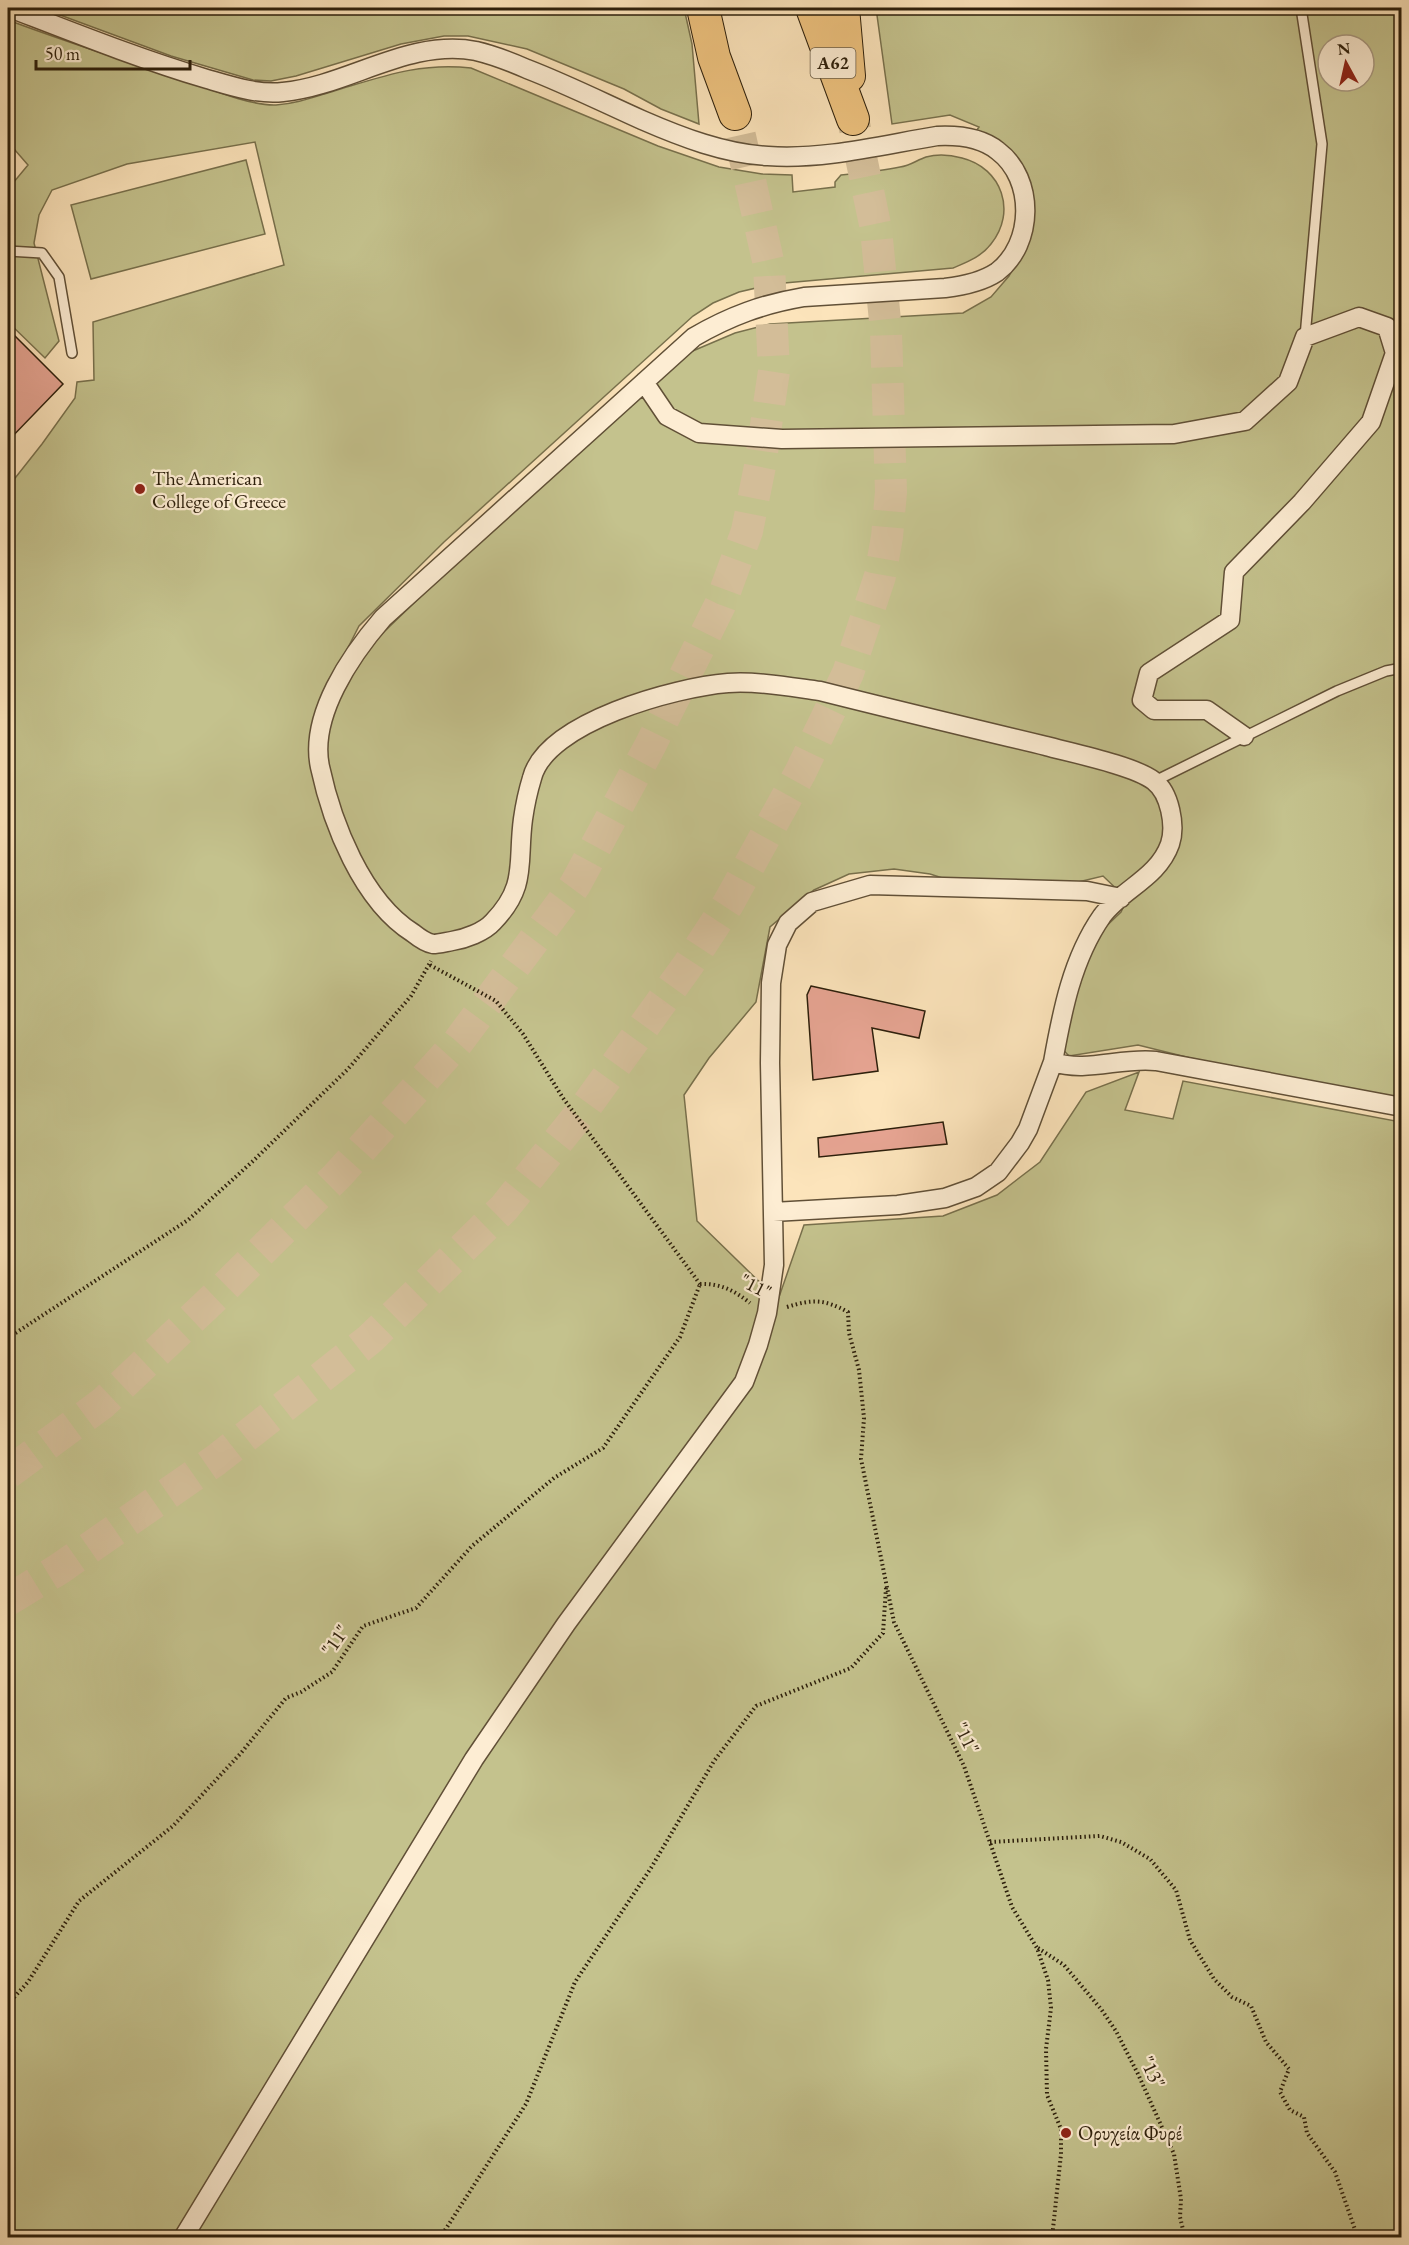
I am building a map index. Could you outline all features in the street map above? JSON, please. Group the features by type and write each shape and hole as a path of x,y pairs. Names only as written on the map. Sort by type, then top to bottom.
{"highway":[{"path":"703,8 714,57 735,114 717,8"},
{"name":"Α62","path":"812,8 853,119 843,8"}],"street":[{"path":"10,8 170,68 268,93 298,90 428,51 453,48 478,51 518,65 672,132 741,153 765,156 804,156 956,135 997,150 1014,168 1023,194 1023,231 1013,255 995,273 965,285 945,288 804,297 760,305 716,324 694,337 382,618 357,648 329,699 319,740 319,764 332,813 351,855 372,892 399,925 434,944 462,939 491,924 512,899 520,877 523,819 532,775 544,754 569,733 621,709 668,693 728,683 820,691 1084,756 1136,772 1155,781 1168,802 1174,826 1170,844 1156,869 1103,915 1076,969 1064,1001 1053,1062 1028,1129 998,1172 976,1187 945,1198 898,1205 773,1212"},
{"path":"644,382 667,416 699,433 782,439 1174,434 1245,421 1288,382 1305,337 1359,317 1387,327 1395,353 1371,422 1302,502 1234,572 1230,620 1149,674 1142,700 1154,710 1207,710 1244,736"},
{"path":"183,2238 474,1759 566,1624 744,1382 767,1313 774,1264 770,1063 771,983 777,945 788,923 812,902 870,885 1087,891 1121,898"},
{"path":"1053,1062 1078,1067 1134,1060 1156,1061 1401,1107"}],"lane":[{"path":"1301,8 1322,144 1305,337"},
{"path":"8,251 42,253 59,277 72,353"},
{"path":"1155,781 1337,691 1386,671 1401,668"}],"path":[{"path":"8,1338 188,1220 252,1162 348,1069 411,996 430,965 434,944"},
{"path":"430,965 496,1001 523,1034 563,1098 700,1284"},
{"name":"\"11\"","path":"8,2004 28,1982 80,1901 173,1826 241,1754 286,1698 301,1692 332,1672 363,1626 416,1608 472,1546 554,1478 603,1448 680,1337 700,1284 710,1284 730,1290 767,1313 807,1300 830,1302 848,1312 849,1333 859,1370 864,1418 861,1459 894,1622 964,1766 1012,1907 1037,1948 1048,1980 1051,2008 1046,2049 1047,2095 1061,2129 1061,2154 1052,2238"},
{"path":"440,2238 526,2104 575,1982 651,1868 714,1761 756,1706 851,1668 883,1633 886,1582"},
{"path":"990,1842 1100,1836 1121,1842 1149,1859 1176,1890 1190,1940 1214,1979 1232,1997 1251,2006 1266,2042 1289,2069 1280,2092 1290,2110 1304,2117 1306,2133 1335,2172 1358,2238"},
{"name":"\"13\"","path":"1037,1948 1064,1965 1101,2009 1116,2031 1138,2074 1174,2154 1181,2199 1180,2217 1185,2238"}],"shaded area":[{"path":"41,8 684,8 692,44 699,124 661,109 624,89 527,49 468,36 444,36 401,44 296,76 271,81 253,80 171,56"},
{"path":"876,8 1401,8 1401,1100 1267,1077 1138,1045 1069,1056 1055,1041 1097,935 1121,912 1127,899 1103,876 1053,888 980,890 930,874 894,869 849,874 814,890 770,927 756,1002 709,1058 684,1095 697,1221 778,1300 804,1225 943,1216 997,1195 1040,1162 1086,1092 1139,1072 1125,1110 1173,1119 1183,1081 1401,1122 1401,2237 8,2237 8,487 75,398 77,382 94,380 93,322 284,265 255,142 127,164 52,190 39,215 34,243 59,341 45,358 8,322 8,189 28,165 8,142 8,20 223,94 267,105 305,100 401,72 435,67 471,68 658,146 719,167 762,174 792,175 793,192 835,187 835,182 841,175 904,166 926,157 939,155 958,157 976,163 996,181 1004,205 999,232 987,249 969,261 953,268 773,284 739,292 713,303 693,316 444,542 359,626 329,685 474,545 688,353 735,333 770,324 963,313 991,297 1009,276 1020,254 1018,185 974,134 979,127 950,115 892,124"},
{"path":"246,160 265,234 91,279 71,205"}],"building":[{"path":"8,329 63,384 8,441"},
{"path":"811,986 925,1011 919,1038 872,1028 878,1071 813,1080 807,995"},
{"path":"943,1122 947,1144 819,1157 818,1138"}],"tunnel":[{"path":"8,1473 103,1403 218,1294 337,1176 458,1042 575,885 650,746 720,605 747,531 760,466 774,371 769,265 735,114"},
{"path":"8,1600 59,1569 216,1460 370,1339 504,1208 587,1105 688,965 728,904 800,773 848,673 880,576 887,537 891,492 886,331 876,229 853,119"}],"place":[{"name":"The American College of Greece","path":"140,489"},
{"name":"Ορυχεία Φυρέ","path":"1066,2133"}]}
